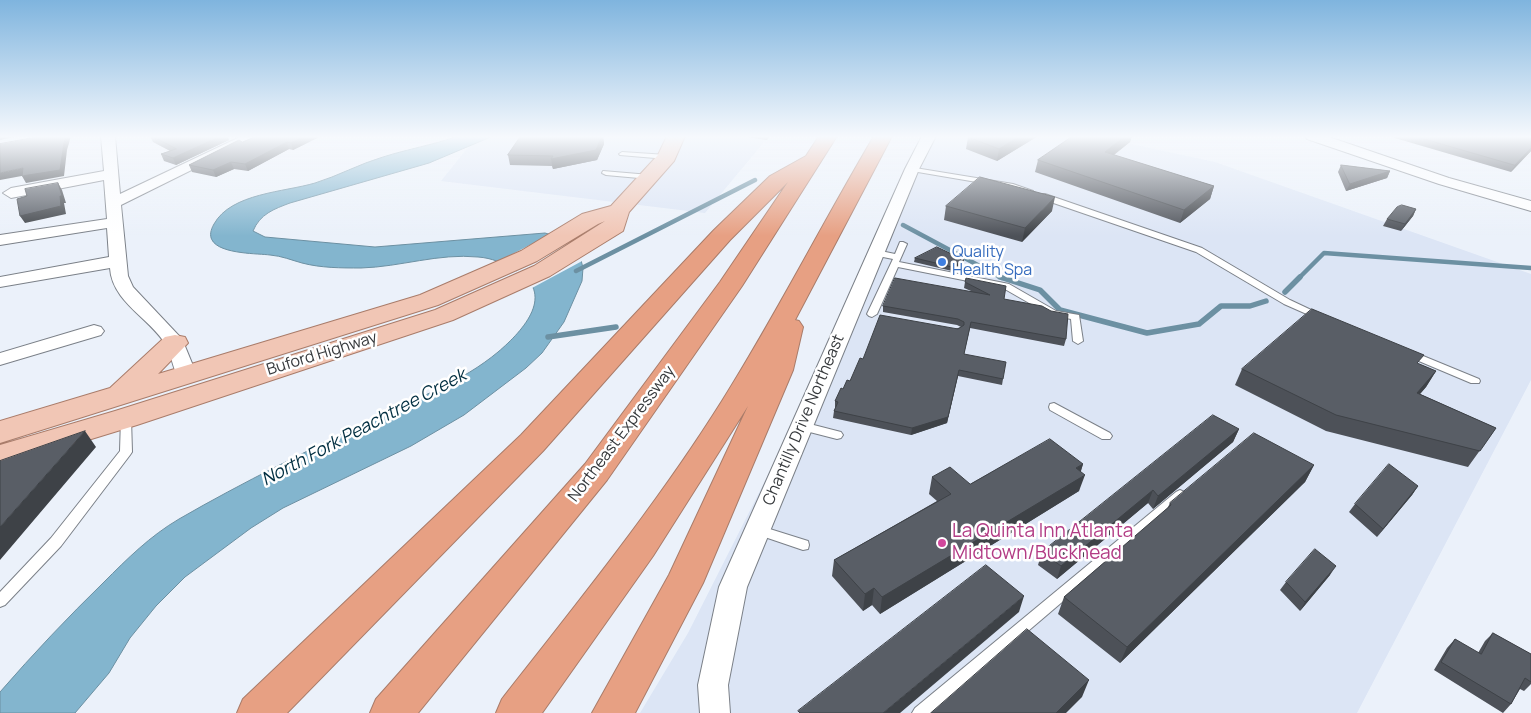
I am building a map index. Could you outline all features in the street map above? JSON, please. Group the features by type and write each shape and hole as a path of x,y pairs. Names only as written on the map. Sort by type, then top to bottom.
{"highway":[{"path":"258,713 532,443 729,228 777,180 791,169"},
{"name":"Northeast Expressway","path":"391,713 596,472 724,294 806,169"},
{"path":"518,713 611,587 705,450 799,291 865,169"},
{"path":"613,713 684,583 779,370 799,291"}],"main road":[{"name":"Buford Highway","path":"119,408 186,373 514,286 616,226 619,211 657,169"},
{"name":"Buford Highway","path":"1,448 119,408 249,376 437,307 530,256 590,219 619,211"},
{"path":"119,408 143,373 174,343"},
{"path":"1,448 33,440 152,400 167,392 186,373 205,382 249,376"}],"street":[{"path":"111,169 119,276 125,289 174,343 186,373"},
{"path":"113,203 178,169"},
{"name":"Chantilly Drive Northeast","path":"715,713 714,685 733,587 802,426 868,314 872,262 912,169"},
{"path":"1410,169 1531,206"},
{"path":"4,194 111,174"},
{"path":"0,240 115,222"},
{"path":"0,282 118,261"},
{"path":"0,359 94,331"}],"lane":[{"path":"914,169 1013,186 1199,250 1287,302 1331,321"},
{"path":"606,173 650,177"},
{"path":"868,314 890,275 904,244"},
{"path":"872,262 897,260 1006,286 1053,312 1076,317 1078,341"},
{"path":"872,262 890,275"},
{"path":"1400,350 1475,381"},
{"path":"1054,407 1106,436"},
{"path":"0,601 56,542 126,452 119,408"},
{"path":"802,426 837,435"},
{"path":"920,713 1191,485"},
{"path":"757,530 803,545"}],"shaded area":[{"path":"450,169 741,169 705,213 441,181"},
{"path":"917,169 1236,169 1531,274 1531,380 1357,713 640,713 688,633 900,214"}],"water":[{"name":"North Fork Peachtree Creek","path":"351,169 407,169 284,205 259,220 253,231 265,237 375,247 545,233 562,238 580,256 583,268 582,281 564,322 542,353 526,368 464,415 411,446 283,508 251,528 185,577 156,606 130,638 109,673 75,713 0,713 0,692 12,678 130,556 158,533 203,505 277,466 470,372 498,352 518,333 526,322 535,300 534,289 527,279 515,270 493,260 463,256 434,258 376,267 324,267 309,265 282,257 230,250 220,247 213,242 211,234 214,224 222,214 233,206 260,195 315,183"}],"pier":[{"path":"553,233 563,235 575,245 584,260 532,288 526,278 514,270 495,263"}],"building":[{"path":"0,169 17,169 0,173"},
{"path":"23,169 60,169 60,170 22,176"},
{"path":"1065,169 1160,169 1214,186 1184,210"},
{"path":"1343,169 1390,171 1350,184"},
{"path":"980,177 1055,197 1025,228 946,206"},
{"path":"58,183 62,196 60,196 61,206 20,216 17,199 27,196 25,189"},
{"path":"1402,205 1416,209 1405,224 1387,219 1397,207"},
{"path":"937,247 964,260 952,267 915,258"},
{"path":"895,278 990,295 965,282 966,278 1006,286 1004,299 1042,306 1051,311 1068,314 1066,339 971,322 964,354 1006,362 1003,379 959,370 948,417 912,428 834,411 838,402 835,401 841,388 843,389 847,380 850,381 860,358 863,359 880,315 958,329 964,325 964,322 958,319 883,306"},
{"path":"1312,309 1424,355 1417,363 1436,371 1417,393 1496,428 1480,451 1336,415 1242,369"},
{"path":"1213,415 1239,429 1158,496 1153,490 1061,566 1042,552"},
{"path":"85,431 0,527 0,461"},
{"path":"1254,433 1314,465 1127,647 1064,597 1171,505 1170,503"},
{"name":"La Quinta Inn Atlanta Midtown/Buckhead","path":"1050,439 1083,464 1076,468 1085,475 882,597 874,588 865,594 834,560 951,494 932,477 950,467 970,484"},
{"path":"1389,464 1418,486 1383,529 1355,504"},
{"path":"1315,549 1336,566 1305,602 1286,582"},
{"path":"986,565 1024,596 883,713 800,713 798,711"},
{"path":"1027,629 1089,680 1056,713 931,713"},
{"path":"1493,633 1531,654 1531,682 1525,678 1511,704 1441,662 1455,639 1481,654"}],"waterway":[{"path":"576,271 755,180"},
{"path":"903,225 1000,277"},
{"path":"1285,292 1324,253 1531,268"},
{"path":"1000,277 1040,290 1060,310 1147,333 1199,324 1221,306 1250,306 1266,301"},
{"path":"548,337 616,327"}],"place":[{"name":"Quality Health Spa","path":"942,262"},
{"name":"La Quinta Inn Atlanta Midtown/Buckhead","path":"942,543"}]}
